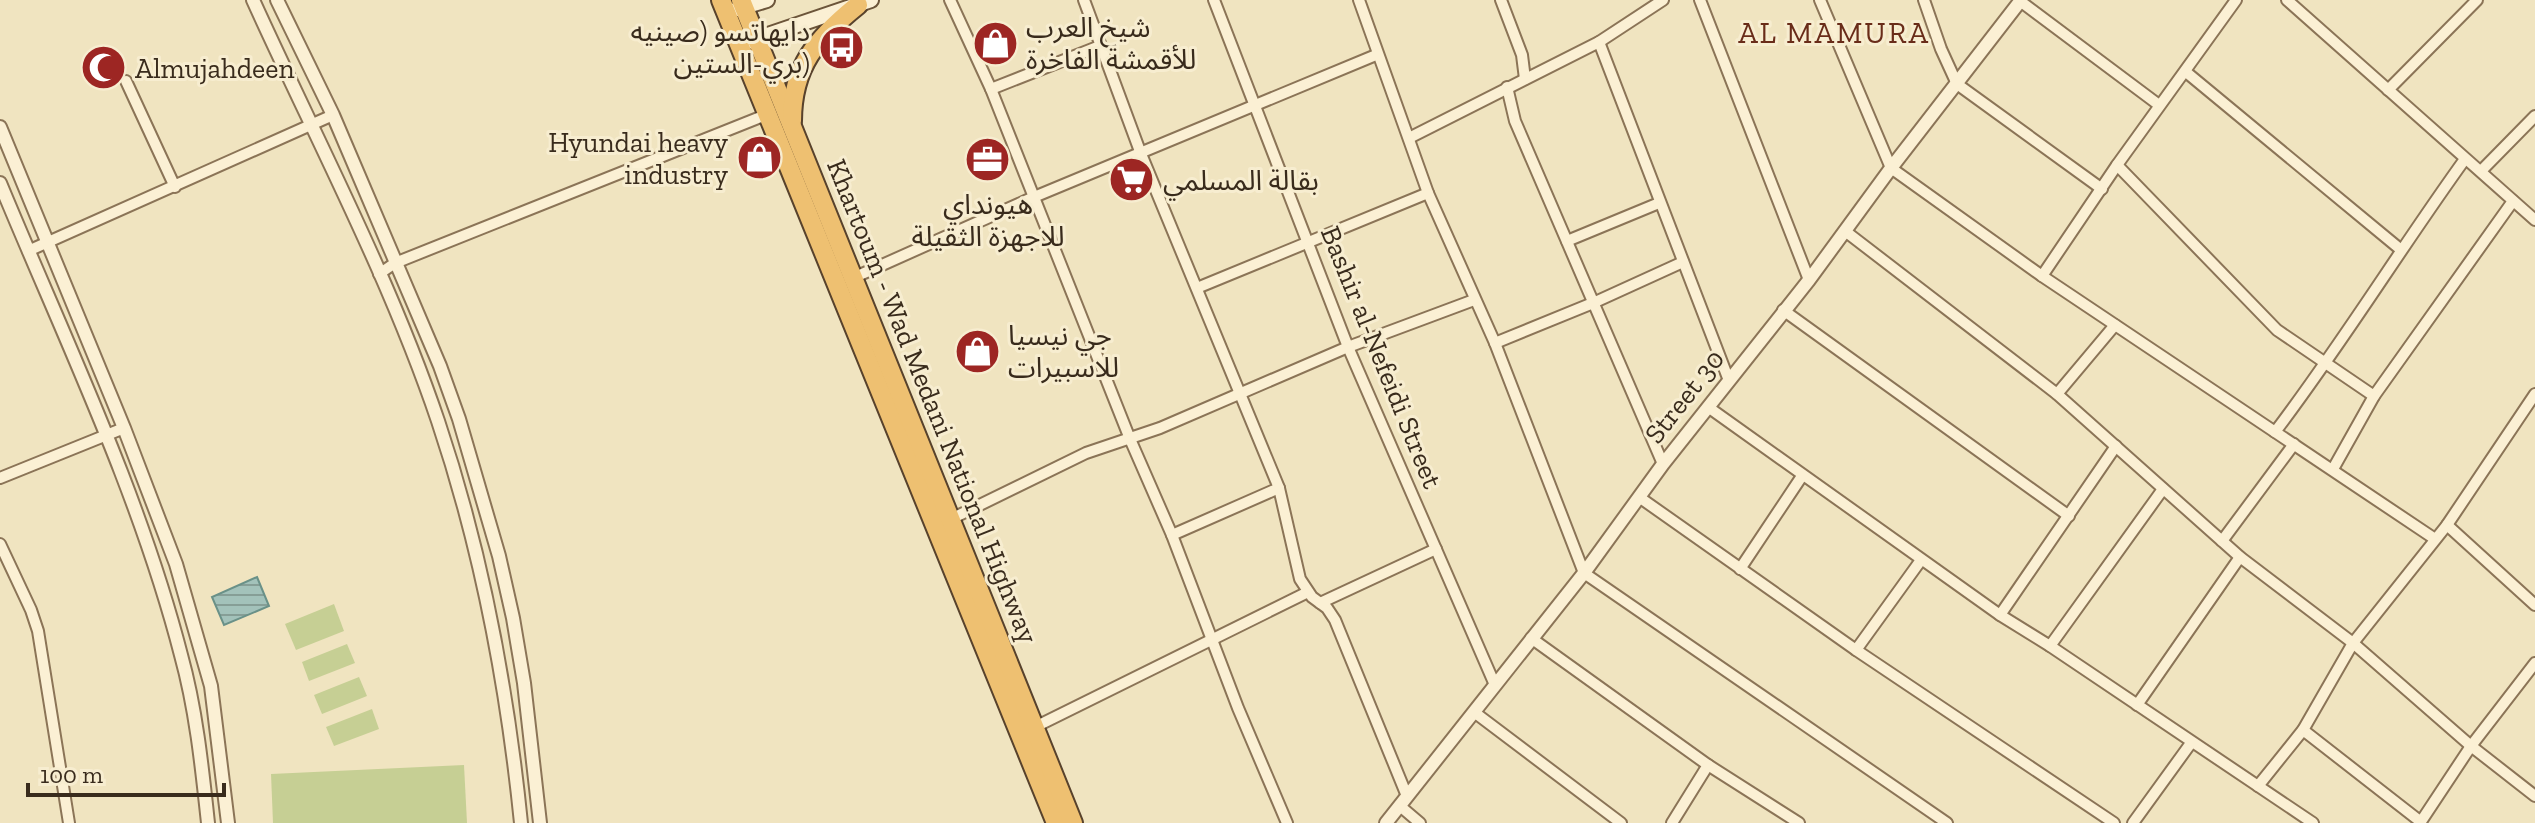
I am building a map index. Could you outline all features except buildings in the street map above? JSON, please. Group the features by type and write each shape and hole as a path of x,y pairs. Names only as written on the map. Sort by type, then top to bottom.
{"highway":[{"path":"792,128 794,93 809,55 829,29 864,3"},
{"name":"Khartoum - Wad Medani National Highway","path":"733,5 748,42 792,128 1073,823"},
{"name":"Khartoum - Wad Medani National Highway","path":"748,42 768,114 1056,823"},
{"path":"1043,788 1043,823"}],"main road":[{"path":"733,5 767,0"},
{"path":"748,42 864,3"}],"street":[{"path":"253,0 379,274 437,419 466,512 496,637 521,823"},
{"path":"277,0 333,115 455,406 499,556 524,683 540,823"},
{"path":"950,0 991,89 1130,439 1172,535 1238,708 1287,823"},
{"path":"1084,0 1141,154 1279,488 1300,579 1335,620 1404,801 1420,823"},
{"name":"Bashir al-Nefeidi Street","path":"1214,0 1348,347 1495,685"},
{"path":"1359,0 1376,55 1428,193 1495,343 1584,573 1947,823"},
{"path":"1501,0 1522,55 1525,79"},
{"path":"1409,138 1599,42 1663,0"},
{"path":"1700,0 1809,280"},
{"path":"1820,0 1891,168 2042,276 2435,539"},
{"path":"1924,0 1957,84 2102,189"},
{"path":"2042,276 2159,105 2236,0"},
{"path":"2287,0 2535,220"},
{"path":"2388,90 2477,0"},
{"path":"2021,1 2159,105"},
{"name":"Street 30","path":"1386,823 1584,573 1728,378 1809,280 1891,168 2021,1"},
{"path":"1599,42 1728,378"},
{"path":"991,89 1100,46"},
{"path":"853,278 1034,197 1376,55"},
{"path":"2186,72 2400,249"},
{"path":"126,81 175,187"},
{"path":"1507,87 1515,121 1663,464"},
{"path":"379,274 395,263 768,114"},
{"path":"28,251 333,115"},
{"path":"2481,171 2535,116"},
{"path":"1,131 124,428 176,564 203,652 215,713 228,823"},
{"path":"2275,432 2327,363 2400,249 2465,159"},
{"path":"2117,165 2277,330 2374,396"},
{"path":"0,183 153,559 181,652 196,731 208,823"},
{"path":"1197,288 1428,193"},
{"path":"2333,469 2374,396 2513,201"},
{"path":"1567,241 1659,203"},
{"path":"1845,231 2057,394 2240,557 2353,643 2471,746 2535,796"},
{"path":"1495,343 1683,262"},
{"path":"951,519 1086,453 1130,439 1348,347 1474,300"},
{"path":"1783,310 2069,516"},
{"path":"2057,394 2115,325"},
{"path":"2258,786 2303,730 2353,643 2447,525 2535,394"},
{"path":"1708,407 2000,615 2313,823"},
{"path":"0,478 124,428"},
{"path":"2222,541 2294,444"},
{"path":"2000,615 2116,446"},
{"path":"1740,569 1802,476"},
{"path":"1172,535 1279,488"},
{"path":"2050,646 2163,489"},
{"path":"1639,497 1856,650 2114,823"},
{"path":"2447,525 2535,605"},
{"path":"0,544 38,631 69,823"},
{"path":"1320,603 1436,549"},
{"path":"2137,705 2240,557"},
{"path":"1856,650 1921,560"},
{"path":"1035,727 1308,592"},
{"path":"1531,638 1708,765 1799,823"},
{"path":"2303,730 2420,822 2471,746 2535,663"},
{"path":"1474,712 1621,823"},
{"path":"2133,823 2191,743"},
{"path":"1672,823 1708,765"}],"green space":[{"path":"334,604 344,631 296,650 285,624"},
{"path":"347,644 355,663 309,681 302,662"},
{"path":"359,677 367,696 322,714 314,695"},
{"path":"372,709 379,729 334,746 326,727"},
{"path":"464,765 467,823 273,823 271,774"}],"water":[{"path":"257,577 269,606 224,625 212,597"}],"place":[{"name":"شيخ العرب للأقمشة الفاخرة","path":"995,43"},
{"name":"دايهاتسو (صينيه بري-الستين)","path":"841,47"},
{"name":"Almujahdeen","path":"104,68"},
{"name":"Hyundai heavy industry","path":"759,158"},
{"name":"هيونداي للاجهزة الثقيلة","path":"988,159"},
{"name":"بقالة المسلمي","path":"1132,180"},
{"name":"جي نيسيا للاسبيرات","path":"977,351"}],"district":[{"name":"AL MAMURA","path":"1834,33"}]}
